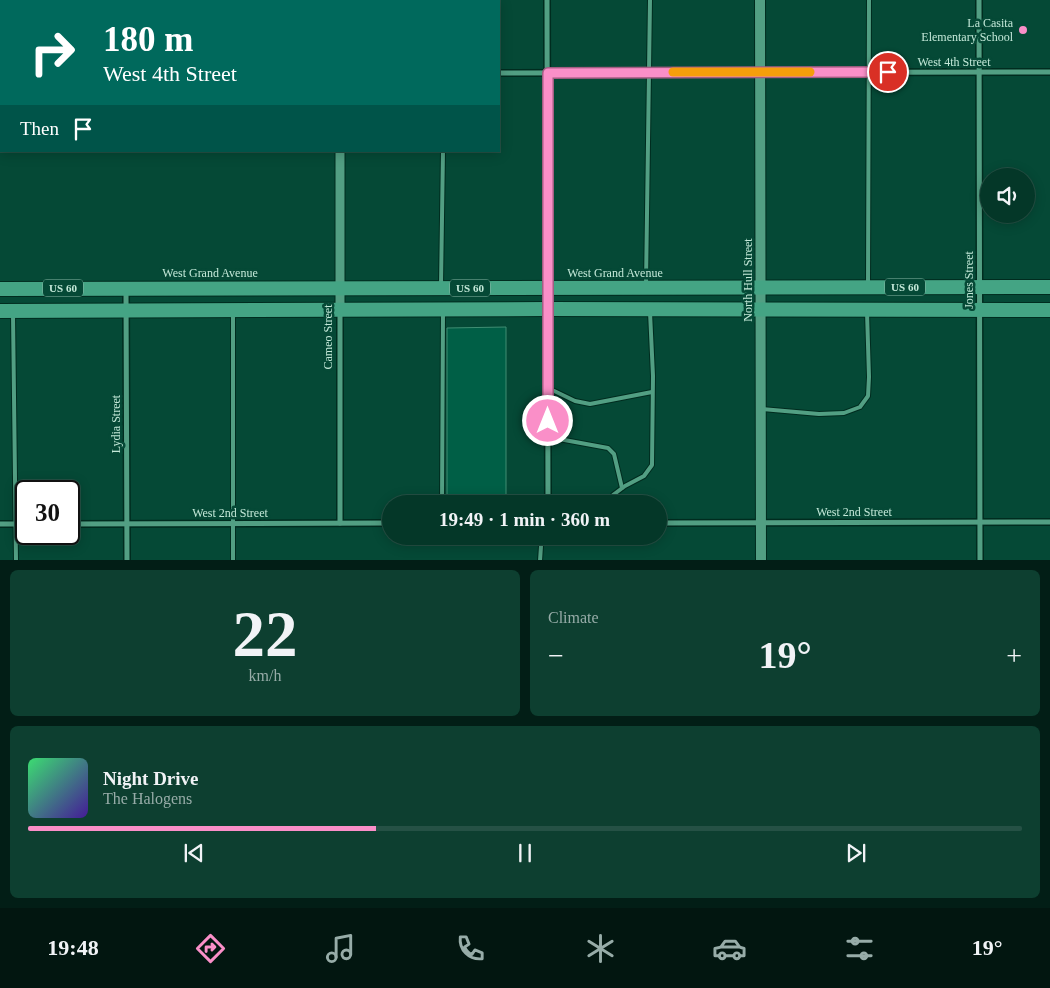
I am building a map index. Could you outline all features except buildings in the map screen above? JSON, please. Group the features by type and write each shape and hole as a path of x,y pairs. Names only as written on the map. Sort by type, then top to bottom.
{"highway":[{"name":"West Grand Avenue","path":"0,289 1050,287"},
{"name":"US 60","path":"6,311 1050,310"}],"main road":[{"name":"North Hull Street","path":"760,0 761,560"}],"street":[{"path":"548,0 548,495"},
{"name":"Jones Street","path":"979,0 980,560"},
{"name":"West 4th Street","path":"500,73 1050,72"},
{"name":"Cameo Street","path":"340,152 340,523"},
{"name":"Lydia Street","path":"126,288 127,560"},
{"name":"West 2nd Street","path":"667,523 1050,522"},
{"name":"West 2nd Street","path":"80,524 382,523"},
{"path":"0,524 15,524"}],"lane":[{"path":"646,288 650,0"},
{"path":"868,287 869,0"},
{"path":"441,288 443,152"},
{"path":"442,495 443,310"},
{"path":"613,495 644,476 652,465 650,310"},
{"path":"761,409 819,414 844,413 860,407 868,396 870,377 867,310"},
{"path":"6,311 15,503"},
{"path":"233,311 233,560"},
{"path":"548,388 575,401 590,404 652,392"},
{"path":"548,437 608,448 614,454 622,488"},
{"path":"16,545 16,560"},
{"path":"540,560 541,545"}],"slow traffic":[{"path":"673,72 810,72"}],"place":[{"name":"La Casita Elementary School","path":"1023,30"}],"route":[{"path":"548,421 548,73 888,72"}]}
